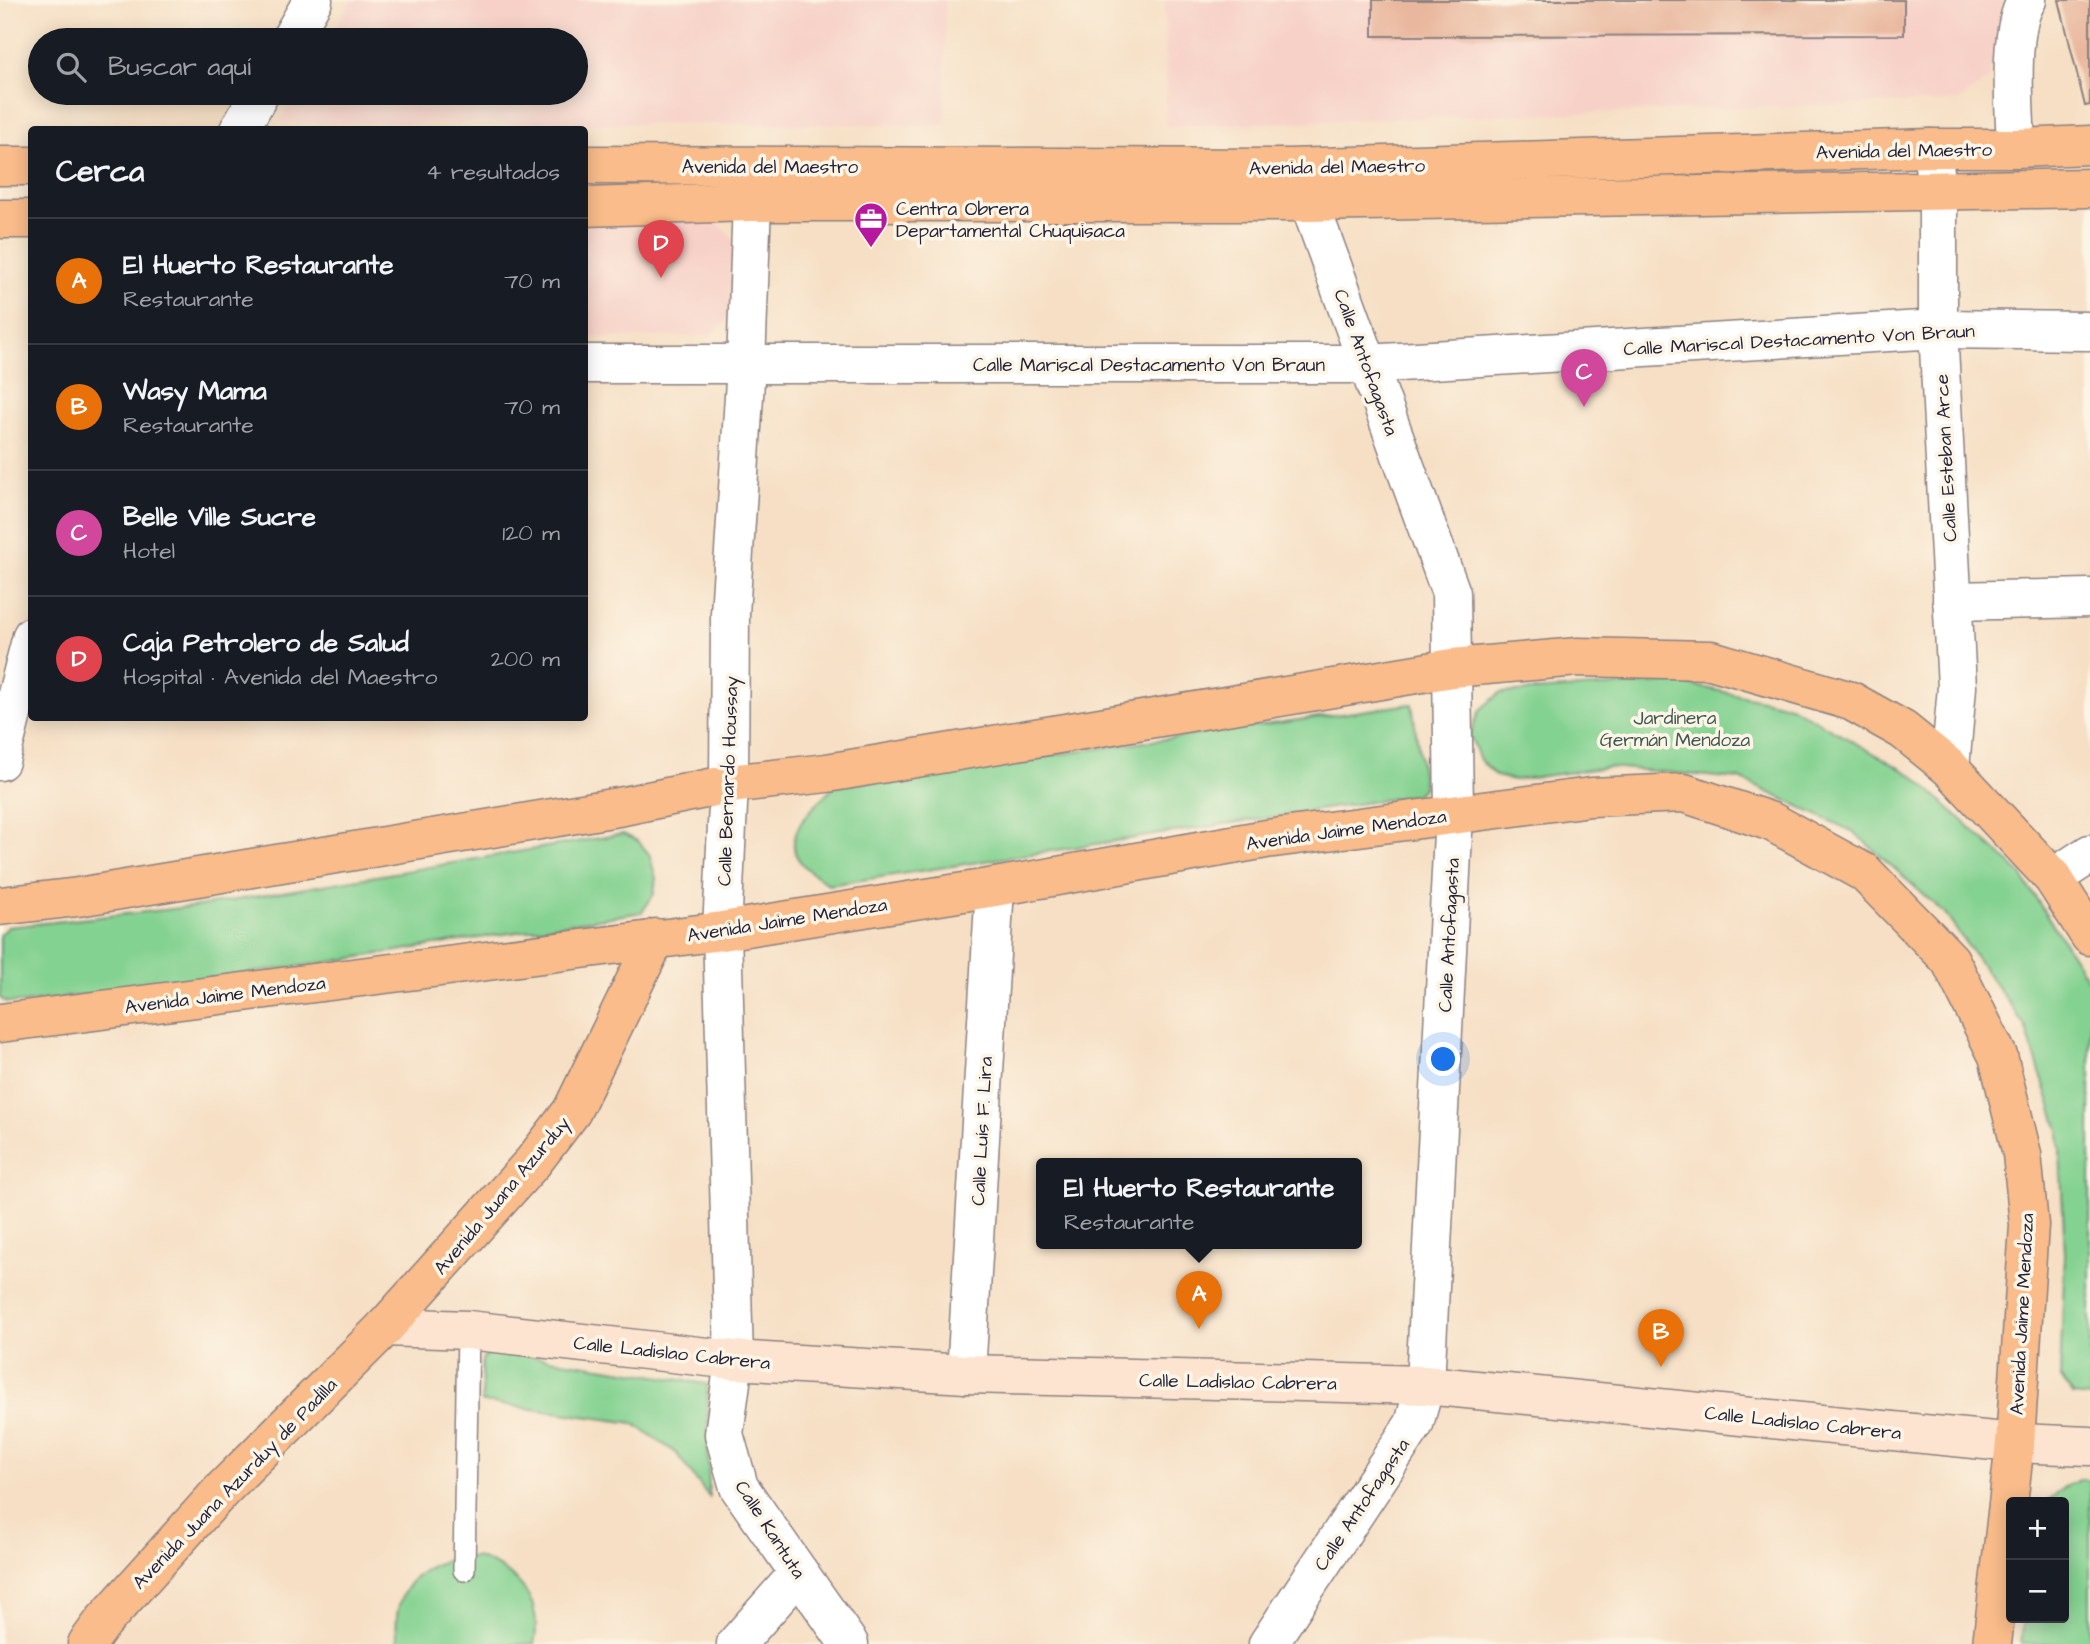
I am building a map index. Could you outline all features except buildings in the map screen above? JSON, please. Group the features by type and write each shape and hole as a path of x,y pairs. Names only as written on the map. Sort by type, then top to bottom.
{"main road":[{"name":"Avenida del Maestro","path":"588,165 1288,168 2090,145"},
{"path":"0,166 28,166"},
{"name":"Avenida del Maestro","path":"588,207 752,202 1308,202 2090,188"},
{"path":"0,219 28,219"},
{"path":"0,906 78,897 624,806 729,784 827,773 1452,668 1578,657 1711,660 1852,701 1903,730 1950,768 2053,878 2090,936"},
{"name":"Avenida Jaime Mendoza","path":"0,1023 722,931 995,887 1266,839 1454,813 1591,797 1684,793 1772,822 1865,873 1950,960 1998,1056 2022,1154 2029,1225 2015,1443 1992,1644"},
{"name":"Avenida Juana Azurduy","path":"385,1327 524,1173 572,1111 656,938"},
{"name":"Calle Ladislao Cabrera","path":"385,1327 468,1330 734,1360 967,1374 1425,1385 2015,1443 2090,1446"},
{"name":"Avenida Juana Azurduy de Padilla","path":"87,1644 103,1622 221,1491 385,1327"}],"street":[{"path":"297,28 313,0"},
{"path":"2015,148 2015,44 2020,10 2027,0"},
{"path":"241,126 253,105"},
{"name":"Calle Esteban Arce","path":"1931,148 1938,190 1938,329 1957,687 1950,768"},
{"name":"Calle Antofagasta","path":"1268,1644 1414,1424 1425,1385 1454,813 1451,593 1308,202 1288,168"},
{"name":"Calle Bernardo Houssay","path":"734,1360 722,931 729,784 730,614 746,365 752,202"},
{"name":"Calle Mariscal Destacamento Von Braun","path":"588,364 1367,364 1938,329 2090,331"},
{"path":"1952,601 2090,598"},
{"path":"0,761 28,652"},
{"path":"2053,878 2090,854"},
{"name":"Calle Luís F. Lira","path":"967,1374 995,887"},
{"name":"Calle Kantuta","path":"734,1360 724,1434 739,1487 849,1644"},
{"path":"736,1644 799,1573"}],"lane":[{"path":"464,1570 468,1330"}],"shaded area":[{"path":"351,0 945,0 945,125 279,122 289,105 588,105 588,28 334,28"},
{"path":"1165,0 2003,0 1989,78 1958,101 1166,126"},
{"path":"710,217 738,244 738,312 709,336 588,338 588,220"}],"green space":[{"name":"Jardinera Germán Mendoza","path":"1677,682 1790,706 1914,776 2019,872 2090,983 2090,1397 2073,1395 2060,1377 2065,1253 2059,1130 2025,1026 1945,914 1854,832 1740,779 1609,767 1514,780 1496,776 1480,760 1470,735 1480,710 1500,693"},
{"path":"1412,704 1424,787 1415,795 829,885 805,867 794,850 794,839 804,819 835,786"},
{"path":"623,834 638,841 649,854 656,878 654,894 642,912 316,964 23,1003 6,1002 0,998 0,934 8,927 200,906"},
{"path":"493,1350 707,1384 709,1497 676,1453 633,1423 482,1402 482,1359"},
{"path":"2082,1479 2090,1481 2090,1644 2021,1644 2023,1623 2069,1623 2069,1497 2053,1497 2064,1487"},
{"path":"476,1557 503,1570 524,1588 535,1613 534,1644 398,1644 399,1606 404,1592 413,1580 440,1563"}],"place":[{"name":"Centra Obrera Departamental Chuquisaca","path":"871,249"},
{"name":"Caja Petrolero de Salud","path":"661,278"},
{"name":"Belle Ville Sucre","path":"1584,407"},
{"name":"El Huerto Restaurante","path":"1199,1329"},
{"name":"Wasy Mama","path":"1661,1367"}]}
